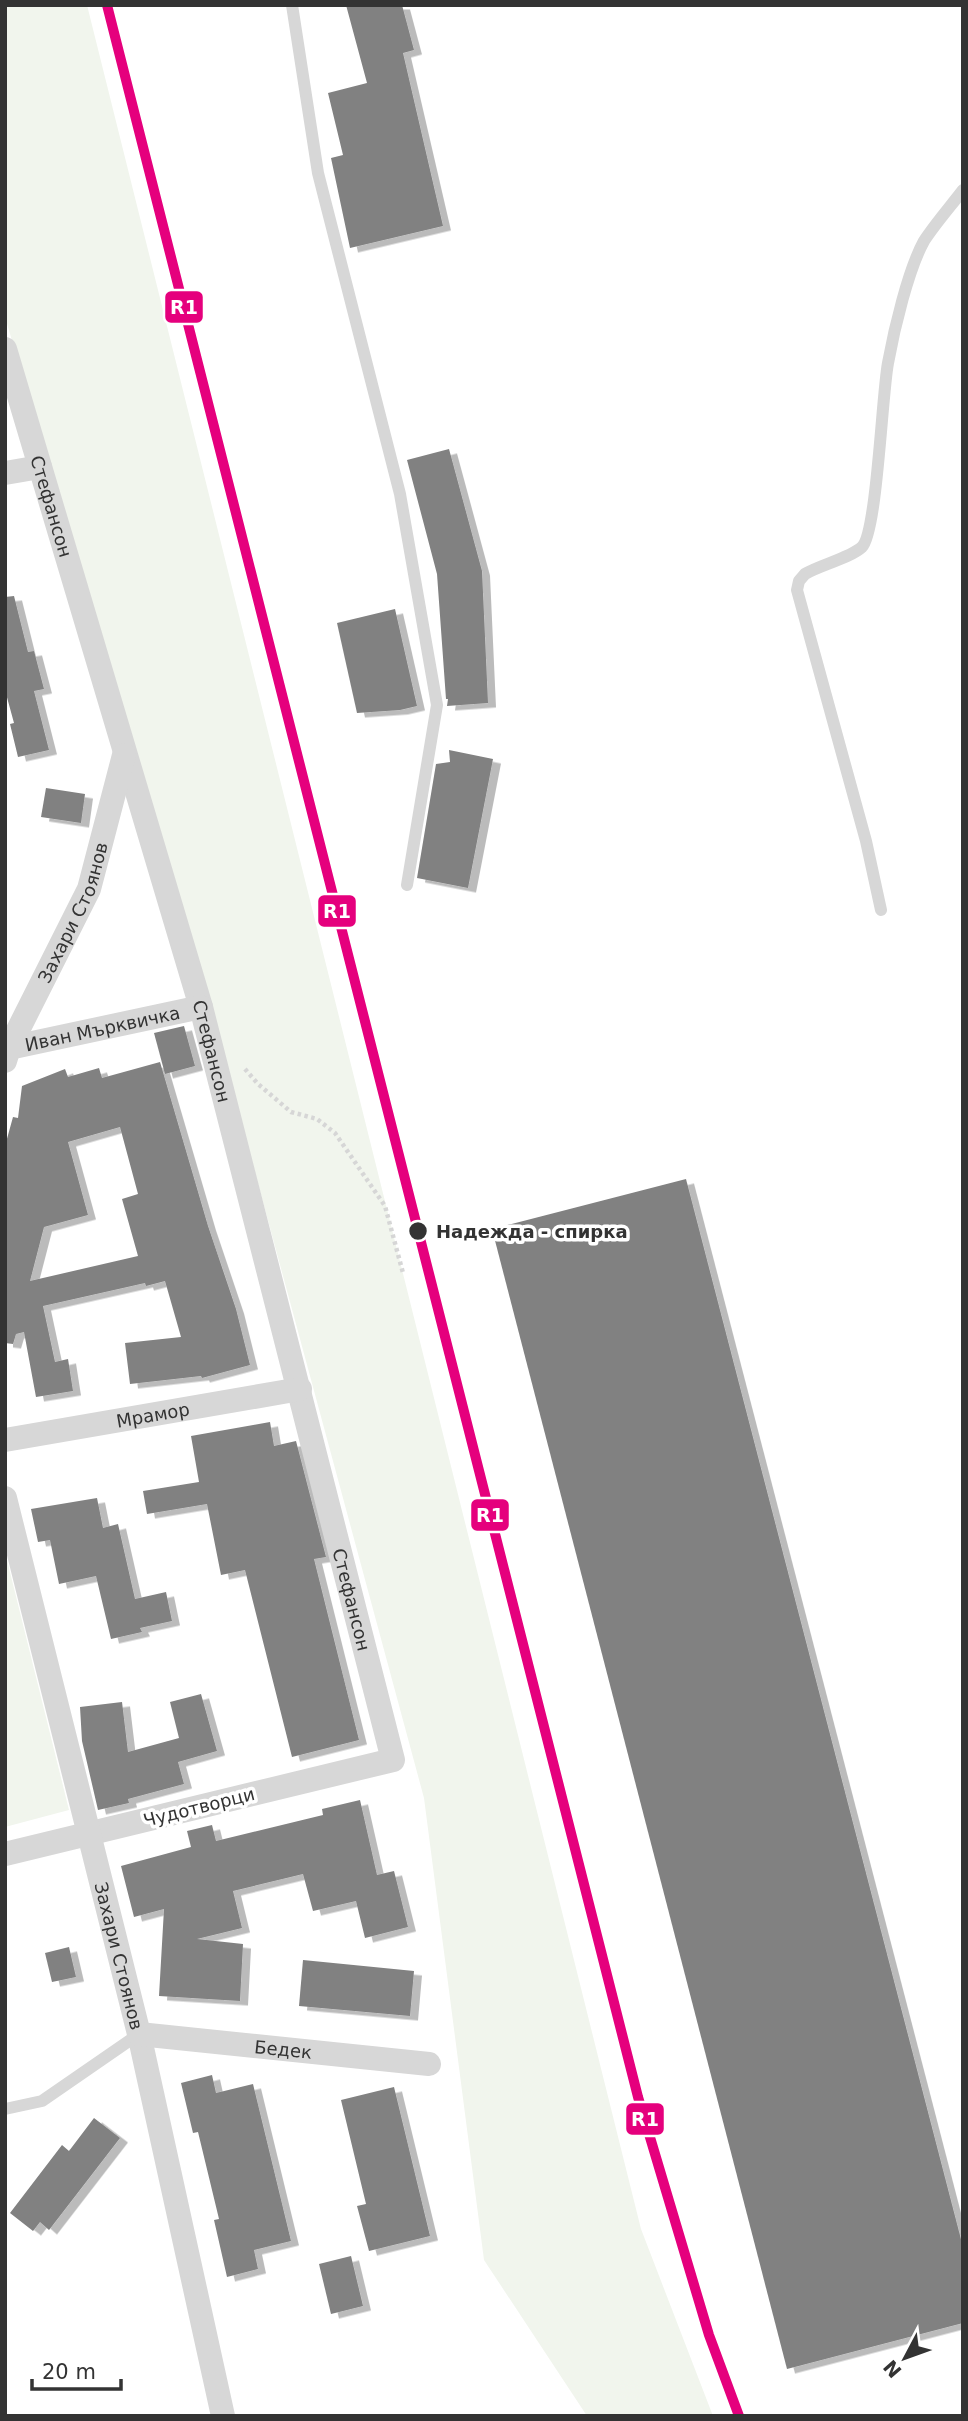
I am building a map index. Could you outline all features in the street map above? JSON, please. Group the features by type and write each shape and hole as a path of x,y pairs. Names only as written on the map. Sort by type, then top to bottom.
{"street":[{"name":"Стефансон","path":"5,349 201,1007 393,1760"},
{"path":"5,473 40,467"},
{"name":"Захари Стоянов","path":"7,1052 89,889 124,755"},
{"name":"Иван Мърквичка","path":"7,1052 201,1007"},
{"name":"Мрамор","path":"5,1440 300,1388"},
{"name":"Захари Стоянов","path":"5,1499 139,2034 223,2416"},
{"name":"Чудотворци","path":"5,1854 393,1760"},
{"name":"Бедек","path":"139,2034 429,2064"}],"lane":[{"path":"292,5 318,173 400,494 437,705 407,885"},
{"path":"881,909 866,841 797,590 799,581 805,574 855,551 863,546 867,538 887,365 905,293 924,242 963,190"},
{"path":"5,2109 42,2101 139,2034"}],"path":[{"path":"241,1065 258,1084 291,1112 317,1119 335,1133 385,1206 403,1273"}],"shaded area":[{"path":"5,5 87,5 641,2229 713,2416 587,2416 484,2260 424,1798 229,1076 5,317"},
{"path":"5,1552 69,1810 5,1827"}],"building":[{"path":"346,5 402,5 414,50 403,53 443,226 350,248 331,158 343,155 328,93 367,83"},
{"path":"449,449 482,571 488,703 447,706 437,574 407,460"},
{"path":"14,596 28,652 34,651 44,689 34,691 49,750 18,757 10,724 14,723 5,690 5,597"},
{"path":"395,609 417,706 357,713 337,623"},
{"path":"449,750 493,759 468,888 417,878 436,764 450,762"},
{"path":"46,788 85,794 81,823 41,817"},
{"path":"184,1026 195,1066 165,1074 154,1033"},
{"path":"160,1062 208,1226 236,1309 250,1365 202,1378 130,1384 125,1343 181,1337 165,1281 146,1286 145,1283 43,1306 55,1362 68,1359 73,1391 36,1397 24,1332 16,1334 13,1344 5,1343 5,1146 13,1117 18,1118 22,1086 65,1069 68,1077 99,1068 102,1078","holes":["120,1127 138,1194 122,1199 138,1256 30,1281 44,1227 88,1215 68,1142"]},
{"path":"686,1179 963,2247 963,2323 787,2369 492,1229"},
{"path":"270,1422 274,1446 296,1441 326,1557 314,1559 359,1740 292,1757 245,1570 221,1575 207,1504 147,1514 143,1491 199,1482 191,1436"},
{"path":"97,1498 103,1528 118,1524 135,1599 166,1592 172,1621 140,1628 142,1632 111,1639 96,1576 59,1584 50,1540 38,1542 31,1509"},
{"path":"201,1694 217,1751 178,1762 184,1784 128,1799 129,1803 98,1810 82,1741 80,1707 122,1702 128,1752 179,1738 170,1702"},
{"path":"360,1800 377,1875 394,1871 408,1927 365,1938 356,1901 313,1911 303,1874 233,1891 242,1928 197,1939 243,1944 240,2001 159,1996 164,1909 134,1917 121,1866 191,1847 187,1831 212,1825 216,1841 323,1815 322,1809"},
{"path":"69,1947 76,1977 52,1982 45,1953"},
{"path":"303,1960 414,1971 410,2016 299,2006"},
{"path":"212,2075 216,2093 253,2084 291,2241 254,2250 258,2269 227,2277 214,2220 219,2219 198,2132 193,2133 181,2083"},
{"path":"394,2087 430,2236 369,2251 357,2206 366,2204 341,2100"},
{"path":"94,2118 120,2138 49,2230 40,2222 33,2231 10,2213 62,2145 69,2151"},
{"path":"351,2256 363,2306 331,2314 319,2264"}],"transit line":[{"name":"R1","path":"107,5 638,2097 709,2335 739,2416"}],"place":[{"name":"Надежда - спирка","path":"418,1231"}]}
